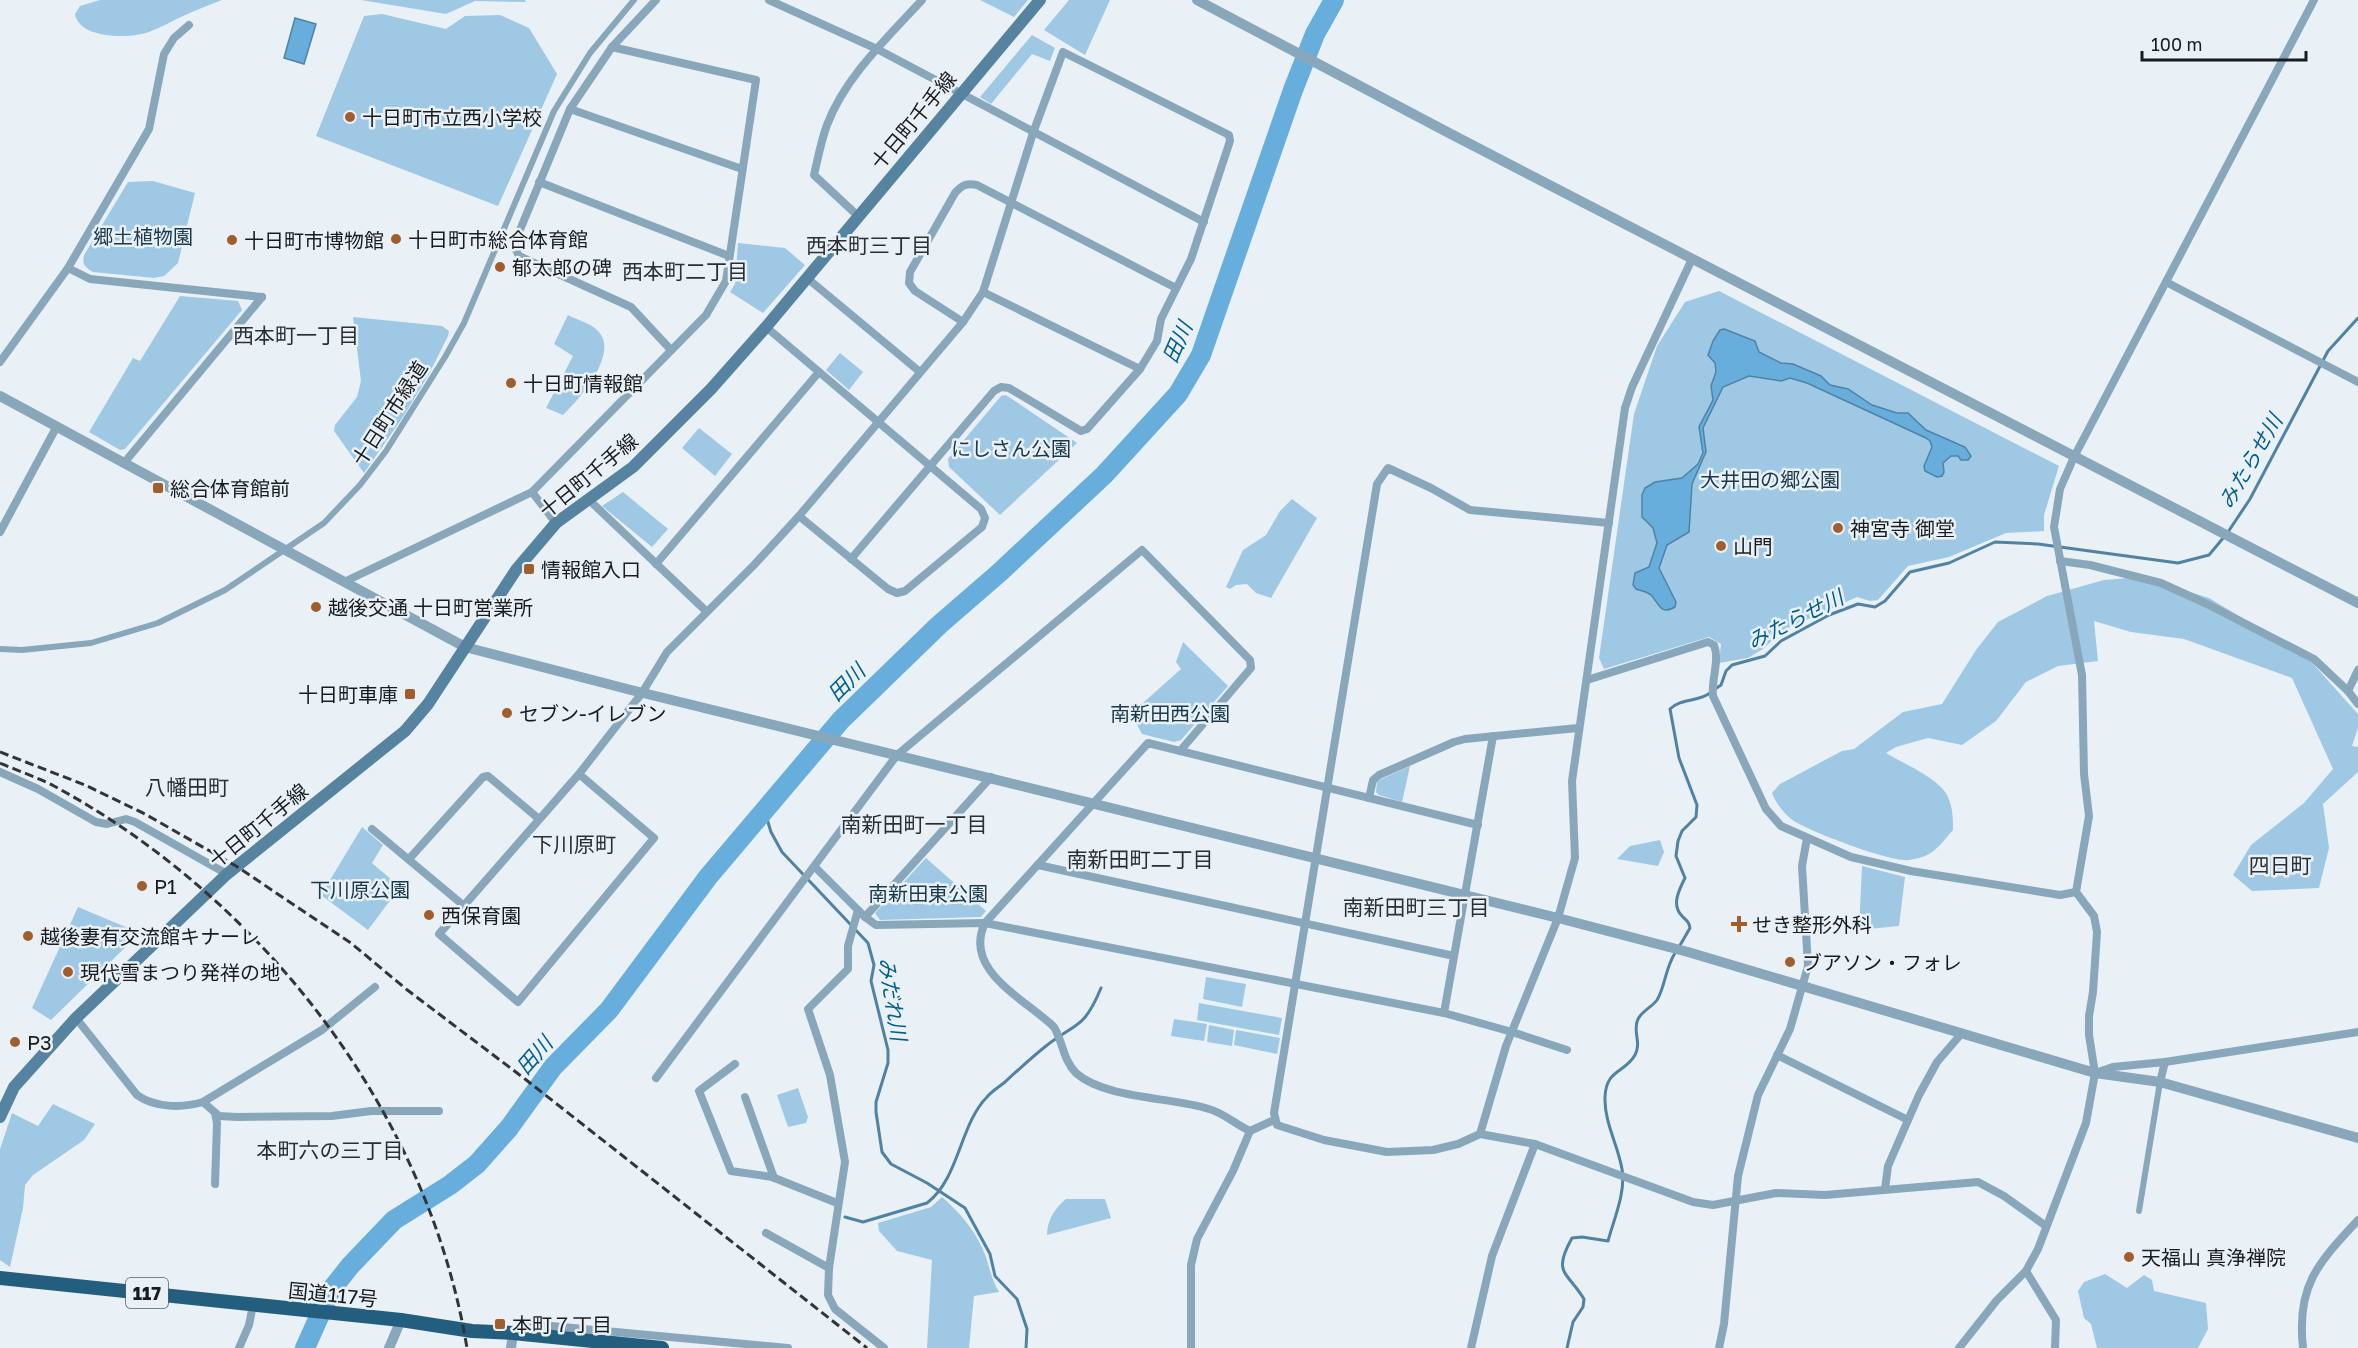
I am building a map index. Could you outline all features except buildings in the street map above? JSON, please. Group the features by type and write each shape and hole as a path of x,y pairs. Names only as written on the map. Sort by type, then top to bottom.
{"highway":[{"name":"国道117号","path":"0,1278 401,1320 472,1331 662,1348"}],"main road":[{"name":"十日町千手線","path":"0,1117 14,1087 76,1018 227,874 405,731 428,704 516,570 556,523 633,467 711,389 766,327 1040,0"}],"street":[{"name":"十日町市緑道","path":"0,649 22,650 91,643 158,623 225,590 324,523 360,485 411,413 464,323 554,111 590,53 634,0"},
{"path":"656,0 612,47 570,109 515,242 519,256 632,307 671,350"},
{"path":"769,0 877,49 1204,222"},
{"path":"858,216 814,175 827,124 845,91 877,49 922,0"},
{"path":"1197,0 2358,603"},
{"path":"1959,1348 1997,1300 2026,1270 2038,1249 2086,1124 2095,1073 2089,1035 2089,1016 2097,932 2094,916 2076,892 2089,816 2084,774 2082,675 2054,527 2060,489 2073,457 2314,0"},
{"path":"0,362 68,268 149,129 164,54 174,38 189,24"},
{"path":"344,582 532,492 706,315 726,281 756,80 612,47"},
{"path":"579,774 654,838 518,1002 439,934 579,774 642,693 667,652 754,565 799,516 963,322 983,292 1033,133 1063,52 1229,135 1230,141 1204,222 1191,259 1161,319 1157,341 1140,369 1087,429 1081,431 1010,388 1001,387 994,391 851,559"},
{"path":"570,109 742,169"},
{"path":"539,182 729,256"},
{"path":"963,322 915,291 909,283 910,272 955,193 961,186 968,184 977,185 1176,288"},
{"path":"1480,1134 1528,987 1558,918 1576,848 1572,781 1625,408 1632,387 1692,259"},
{"path":"68,268 90,279 262,297 124,463"},
{"path":"807,278 920,372"},
{"path":"2166,282 2306,357 2358,382"},
{"path":"983,292 1140,369"},
{"path":"766,327 981,509 985,518 982,527 905,591 897,592 888,589 799,516"},
{"path":"656,564 819,372"},
{"path":"0,396 465,647 642,693 1466,894 1804,986 2095,1073 2160,1082 2358,1138"},
{"path":"0,532 57,426"},
{"path":"1274,1120 1294,985 1377,484 1388,468 1470,510 1609,524"},
{"path":"532,492 556,523"},
{"path":"588,499 706,611"},
{"path":"656,1078 897,755 1142,550 1250,660 1251,668 1180,751"},
{"path":"2060,561 2090,565 2162,583 2314,659 2348,691 2358,704"},
{"path":"1587,680 1708,642 1714,645 1717,652 1711,684 1713,696 1766,809 1781,826 1851,857 1911,872 2060,895 2076,892"},
{"path":"2348,691 2358,670"},
{"path":"1369,798 1373,780 1379,775 1454,742 1578,728"},
{"path":"1444,1013 1493,736"},
{"path":"1250,1131 1212,1110 1111,1090 1091,1083 1077,1073 1066,1058 1054,1027 990,972 980,948 980,933 985,923 1149,743 1478,825"},
{"path":"0,772 38,789 96,822 107,824 126,819 135,822 227,874"},
{"path":"409,859 483,777 488,776 539,819"},
{"path":"884,1348 835,1309 828,1295 837,1203 845,1162 830,1076 808,1009 848,969 851,935 860,915 991,777"},
{"path":"372,829 463,905"},
{"path":"1719,1348 1728,1290 1738,1176 1758,1095 1790,1029 1808,966 1802,866 1807,838"},
{"path":"1038,865 1454,956"},
{"path":"815,867 860,915 876,925 985,923 1444,1013 1567,1050"},
{"path":"76,1018 107,1054 123,1079 143,1099 150,1103 170,1106 191,1106 203,1102 322,1030 375,987"},
{"path":"2095,1073 2113,1067 2165,1062 2358,1032"},
{"path":"1885,1189 1888,1166 1908,1120 1937,1062 1962,1033"},
{"path":"1777,1056 1908,1120"},
{"path":"2139,1211 2165,1062"},
{"path":"735,1064 699,1092 731,1171 774,1178 837,1203"},
{"path":"746,1097 774,1178"},
{"path":"203,1102 219,1116 237,1117 332,1116 371,1111 439,1111"},
{"path":"215,1113 217,1123 215,1184"},
{"path":"1274,1120 1281,1127 1324,1140 1387,1152 1433,1150 1458,1144 1480,1134 1535,1144 1693,1202 1713,1205 1776,1193 1825,1195 1978,1182 2004,1196 2046,1226"},
{"path":"1191,1348 1191,1265 1197,1239 1233,1171 1250,1131 1274,1120"},
{"path":"1471,1348 1492,1256 1535,1144"},
{"path":"2303,1348 2300,1324 2305,1296 2313,1274 2358,1220"},
{"path":"766,1233 829,1268"},
{"path":"2026,1270 2056,1320 2055,1348"},
{"path":"239,1348 249,1325 253,1305"},
{"path":"390,1348 401,1320"},
{"path":"511,1348 513,1333 519,1327 530,1324 788,1348"}],"green space":[{"path":"100,0 222,0 149,32 118,36 95,33 85,28 75,14 80,6"},
{"path":"361,0 525,0 526,2 475,1 446,14"},
{"path":"980,0 1028,0 1014,17"},
{"path":"1069,0 1110,0 1085,55 1044,30"},
{"path":"382,14 446,29 465,16 500,15 529,28 557,74 498,206 316,136 364,16"},
{"path":"1032,35 1055,48 1050,61 1032,54 991,104 980,97"},
{"name":"郷土植物園","path":"153,181 195,193 178,263 164,276 154,278 93,272 84,265 84,255 128,182"},
{"path":"738,243 785,248 805,265 763,313 730,292 735,284"},
{"name":"大井田の郷公園","path":"1719,291 2059,466 2044,515 2044,531 2006,533 1949,557 1908,566 1878,600 1870,601 1857,597 1784,630 1763,649 1748,658 1719,663 1721,644 1709,637 1604,669 1599,658 1634,414 1657,346 1685,302"},
{"path":"180,296 238,301 242,310 125,449 120,450 89,432 133,358 140,361"},
{"path":"568,315 598,331 603,340 604,351 595,376 563,415 546,408 573,356 554,344"},
{"path":"353,317 442,326 449,331 429,374 403,417 364,473 334,431 335,425 357,397 361,381"},
{"path":"840,353 863,372 849,390 826,370"},
{"name":"にしさん公園","path":"1006,395 1077,443 1000,515 949,467 948,459 1001,396"},
{"path":"699,428 732,454 715,476 682,448"},
{"path":"623,492 668,529 652,547 602,506"},
{"path":"1292,499 1317,518 1271,598 1256,593 1247,584 1236,585 1230,589 1226,587 1243,550 1266,535 1280,511"},
{"path":"2142,577 2209,598 2306,656 2358,714 2358,728 2352,746 2358,747 2358,772 2323,804 2329,848 2319,888 2252,891 2233,875 2251,845 2304,803 2333,769 2292,678 2184,639 2131,632 2094,621 2098,661 2058,666 2026,682 1996,721 1962,745 1928,738 1896,747 1886,753 1930,778 1944,790 1948,797 1952,809 1953,830 1930,854 1917,859 1900,860 1868,851 1799,824 1777,804 1772,793 1780,784 1842,751 1854,749 1903,712 1942,704 1976,650 1998,622 2047,596 2104,580"},
{"name":"南新田西公園","path":"1183,642 1228,686 1181,740 1174,742 1142,734 1133,717 1134,711 1181,669 1176,662"},
{"path":"1410,766 1402,802 1376,792 1377,781"},
{"name":"下川原公園","path":"362,827 383,845 372,863 400,887 368,930 321,895"},
{"path":"1660,840 1664,852 1658,866 1617,859 1630,846"},
{"name":"南新田東公園","path":"926,858 986,911 981,917 880,920 875,913"},
{"path":"1862,866 1905,877 1899,926 1859,930"},
{"path":"78,907 140,933 51,1020 32,1008"},
{"path":"1206,977 1246,984 1242,1007 1203,999"},
{"path":"1199,1003 1282,1018 1279,1035 1197,1020"},
{"path":"1174,1019 1207,1024 1204,1041 1171,1036"},
{"path":"1209,1025 1234,1030 1232,1046 1207,1042"},
{"path":"1236,1030 1280,1038 1277,1054 1234,1045"},
{"path":"798,1088 808,1117 806,1123 788,1127 777,1095"},
{"path":"53,1104 95,1124 84,1140 33,1175 25,1185 23,1208 10,1267 0,1260 0,1149 12,1113 38,1126"},
{"path":"942,1197 962,1217 978,1239 999,1292 974,1296 969,1348 927,1348 932,1260 897,1251 879,1231 878,1223 931,1207"},
{"path":"1066,1199 1105,1199 1111,1218 1047,1235 1052,1215"},
{"path":"2105,1274 2127,1288 2144,1275 2152,1280 2154,1291 2206,1303 2208,1329 2198,1348 2097,1348 2091,1324 2084,1318 2078,1291 2084,1282"}],"shaded area":[{"path":"295,18 316,24 304,64 284,58"},
{"path":"1724,329 1755,341 1759,352 1781,363 1793,364 1821,376 1830,385 1848,389 1872,405 1897,413 1908,413 1926,430 1965,447 1971,456 1968,460 1961,460 1958,456 1951,456 1943,463 1942,476 1937,477 1925,471 1924,466 1932,447 1926,438 1807,383 1790,378 1781,381 1749,376 1723,387 1703,428 1706,452 1692,484 1689,532 1667,545 1659,568 1676,602 1675,607 1666,610 1660,607 1651,595 1636,589 1633,585 1635,573 1649,567 1657,543 1653,528 1642,517 1642,495 1645,488 1655,482 1682,478 1698,464 1703,453 1699,427 1713,400 1711,386 1716,372 1715,363 1708,355 1713,341 1720,330"}],"waterway":[{"name":"田川","path":"305,1348 331,1290 350,1266 394,1220 450,1185 477,1164 509,1128 553,1067 609,1010 708,877 841,720 939,625 999,573 1104,475 1178,394 1201,355 1293,90 1315,34 1334,0"},
{"name":"みたらせ川","path":"2228,532 2250,499 2328,351 2358,318"},
{"name":"みたらせ川","path":"1715,689 1721,685 1726,671 1732,665 1765,656 1781,641 1829,615 1858,604 1875,607 1885,601 1910,572 1949,563 1995,542 2038,544 2178,563 2209,555 2224,537"},
{"name":"みたらせ川","path":"1679,947 1690,928 1677,907 1677,897 1685,878 1676,856 1682,831 1696,817 1697,805 1679,758 1670,709 1679,703 1710,693"},
{"name":"みだれ川","path":"764,809 771,832 782,852 868,943 874,965 871,981 888,1050 888,1063 876,1102 882,1152 891,1164 927,1183 965,1208 990,1254 995,1276 1017,1299 1027,1329 1026,1348"},
{"name":"みたらせ川","path":"1567,1348 1573,1322 1583,1307 1584,1299 1564,1272 1563,1259 1566,1250 1572,1238 1582,1237 1608,1241 1622,1187 1622,1169 1605,1106 1606,1088 1612,1076 1635,1055 1638,1046 1636,1023 1657,1000 1675,953"},
{"path":"845,1217 863,1222 927,1203 938,1193 946,1180 978,1108 991,1093 1030,1059 1079,1023 1090,1011 1101,988"}],"railway":[{"path":"0,752 85,785 145,814 236,866 351,943 406,989 525,1079 867,1348"},
{"path":"0,763 54,786 130,833 201,888 266,951 324,1021 374,1096 415,1177 447,1261 467,1348"}],"place":[{"name":"十日町市立西小学校","path":"350,117"},
{"name":"十日町市総合体育館","path":"396,239"},
{"name":"十日町市博物館","path":"232,240"},
{"name":"郁太郎の碑","path":"500,267"},
{"name":"十日町情報館","path":"511,383"},
{"name":"総合体育館前","path":"158,488"},
{"name":"神宮寺 御堂","path":"1838,528"},
{"name":"山門","path":"1721,546"},
{"name":"情報館入口","path":"529,569"},
{"name":"越後交通 十日町営業所","path":"316,607"},
{"name":"十日町車庫","path":"410,694"},
{"name":"セブン-イレブン","path":"507,713"},
{"name":"P1","path":"142,886"},
{"name":"西保育園","path":"429,915"},
{"name":"せき整形外科","path":"1739,924"},
{"name":"越後妻有交流館キナーレ","path":"28,936"},
{"name":"ブアソン・フォレ","path":"1790,962"},
{"name":"現代雪まつり発祥の地","path":"68,972"},
{"name":"P3","path":"15,1042"},
{"name":"天福山 真浄禅院","path":"2129,1257"},
{"name":"本町７丁目","path":"500,1324"}],"district":[{"name":"西本町三丁目","path":"869,245"},
{"name":"西本町二丁目","path":"685,271"},
{"name":"西本町一丁目","path":"296,335"},
{"name":"八幡田町","path":"187,787"},
{"name":"南新田町一丁目","path":"914,824"},
{"name":"下川原町","path":"574,844"},
{"name":"南新田町二丁目","path":"1140,859"},
{"name":"四日町","path":"2280,865"},
{"name":"南新田町三丁目","path":"1416,907"},
{"name":"本町六の三丁目","path":"330,1150"}]}
